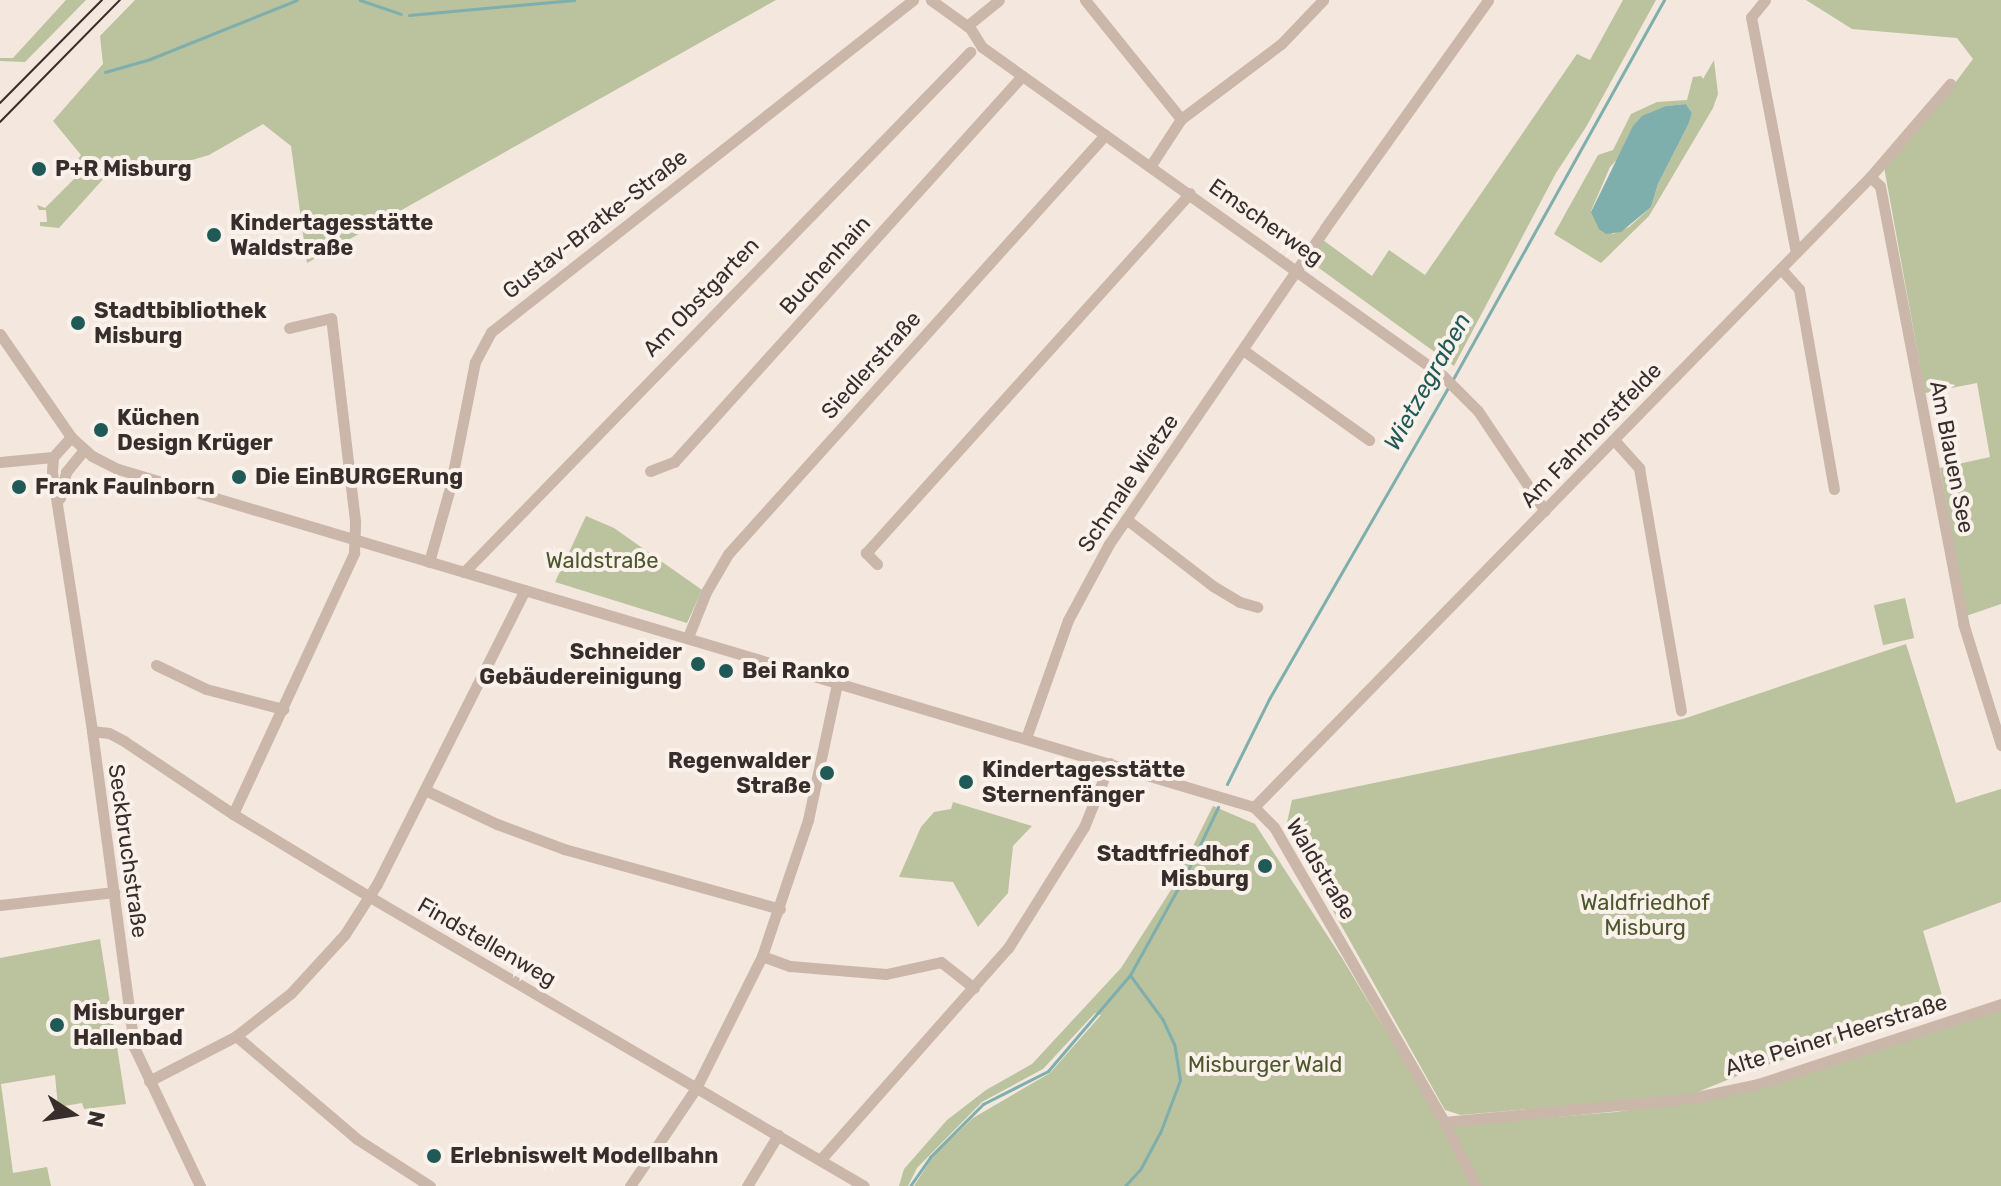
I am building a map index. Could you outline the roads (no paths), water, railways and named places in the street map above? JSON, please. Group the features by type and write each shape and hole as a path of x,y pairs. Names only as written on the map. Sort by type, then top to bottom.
{"street":[{"name":"Gustav-Bratke-Straße","path":"429,562 447,498 475,362 491,332 913,0"},
{"name":"Emscherweg","path":"931,0 967,26 982,47 1297,268 1447,379 1501,442 1545,511"},
{"path":"967,26 999,0"},
{"path":"1085,0 1181,119"},
{"path":"1151,165 1181,119 1281,44 1323,0"},
{"name":"Schmale Wietze","path":"1026,738 1068,620 1126,519 1297,268 1488,0"},
{"path":"1765,0 1751,17 1796,253"},
{"name":"Am Obstgarten","path":"464,572 970,52"},
{"name":"Buchenhain","path":"650,471 674,462 1022,76"},
{"name":"Am Fahrhorstfelde","path":"1254,807 1870,177 1950,84"},
{"name":"Siedlerstraße","path":"688,637 706,592 728,554 1105,135"},
{"name":"Am Blauen See","path":"1870,177 1880,186 1963,623 2001,745"},
{"path":"877,564 866,553 1190,193"},
{"path":"1781,269 1799,289 1834,489"},
{"path":"233,814 354,553 355,521 331,318 289,328"},
{"name":"Waldstraße","path":"0,334 71,437 84,450 118,469 1254,807 1274,827 1444,1122 1476,1186"},
{"path":"1243,350 1369,440"},
{"path":"0,462 53,457 71,437"},
{"path":"1614,440 1639,468 1681,710"},
{"name":"Seckbruchstraße","path":"59,508 66,472 84,450"},
{"name":"Seckbruchstraße","path":"53,457 54,489 92,731 134,1047 200,1186"},
{"path":"1126,519 1213,586 1240,602 1257,607"},
{"path":"149,1081 236,1036 291,993 320,964 370,897 525,590"},
{"path":"156,665 206,689 283,709"},
{"path":"630,1186 696,1088 762,956 808,820 837,683"},
{"name":"Findstellenweg","path":"92,731 109,733 124,741 233,814 370,897 864,1186"},
{"path":"821,1159 1008,948 1084,827 1110,763"},
{"path":"425,790 497,824 564,849 780,909"},
{"path":"0,905 114,892"},
{"path":"762,956 790,966 886,974 941,962 974,988"},
{"name":"Alte Peiner Heerstraße","path":"1444,1122 1615,1108 1692,1098 1758,1084 2001,1004"},
{"path":"236,1036 357,1139 430,1186"},
{"path":"747,1186 778,1135"}],"water":[{"path":"1686,104 1692,113 1689,123 1658,184 1651,207 1621,232 1606,234 1599,229 1591,212 1633,126 1642,116 1666,106"}],"waterway":[{"path":"105,72 150,59 297,0"},
{"path":"360,0 401,14"},
{"path":"409,15 574,0"},
{"name":"Wietzegraben","path":"1453,379 1664,0"},
{"name":"Wietzegraben","path":"1227,784 1269,699 1449,386"},
{"name":"Wietzegraben","path":"910,1186 930,1157 983,1104 1048,1071 1130,975 1188,870 1218,807"},
{"path":"1125,1186 1141,1168 1160,1133 1180,1080 1174,1044 1163,1020 1130,975"}],"tram line":[{"path":"0,103 102,0"},
{"path":"0,122 120,0"}],"place":[{"name":"P+R Misburg","path":"39,169"},
{"name":"Kindertagesstätte Waldstraße","path":"214,235"},
{"name":"Stadtbibliothek Misburg","path":"78,323"},
{"name":"Küchen Design Krüger","path":"101,430"},
{"name":"Die EinBURGERung","path":"239,477"},
{"name":"Frank Faulnborn","path":"19,487"},
{"name":"Schneider Gebäudereinigung","path":"698,664"},
{"name":"Bei Ranko","path":"726,671"},
{"name":"Regenwalder Straße","path":"827,773"},
{"name":"Kindertagesstätte Sternenfänger","path":"966,782"},
{"name":"Stadtfriedhof Misburg","path":"1265,866"},
{"name":"Misburger Hallenbad","path":"57,1025"},
{"name":"Erlebniswelt Modellbahn","path":"434,1156"}],"park label":[{"name":"Waldfriedhof Misburg","path":"1645,914"},
{"name":"Misburger Wald","path":"1265,1065"}]}
